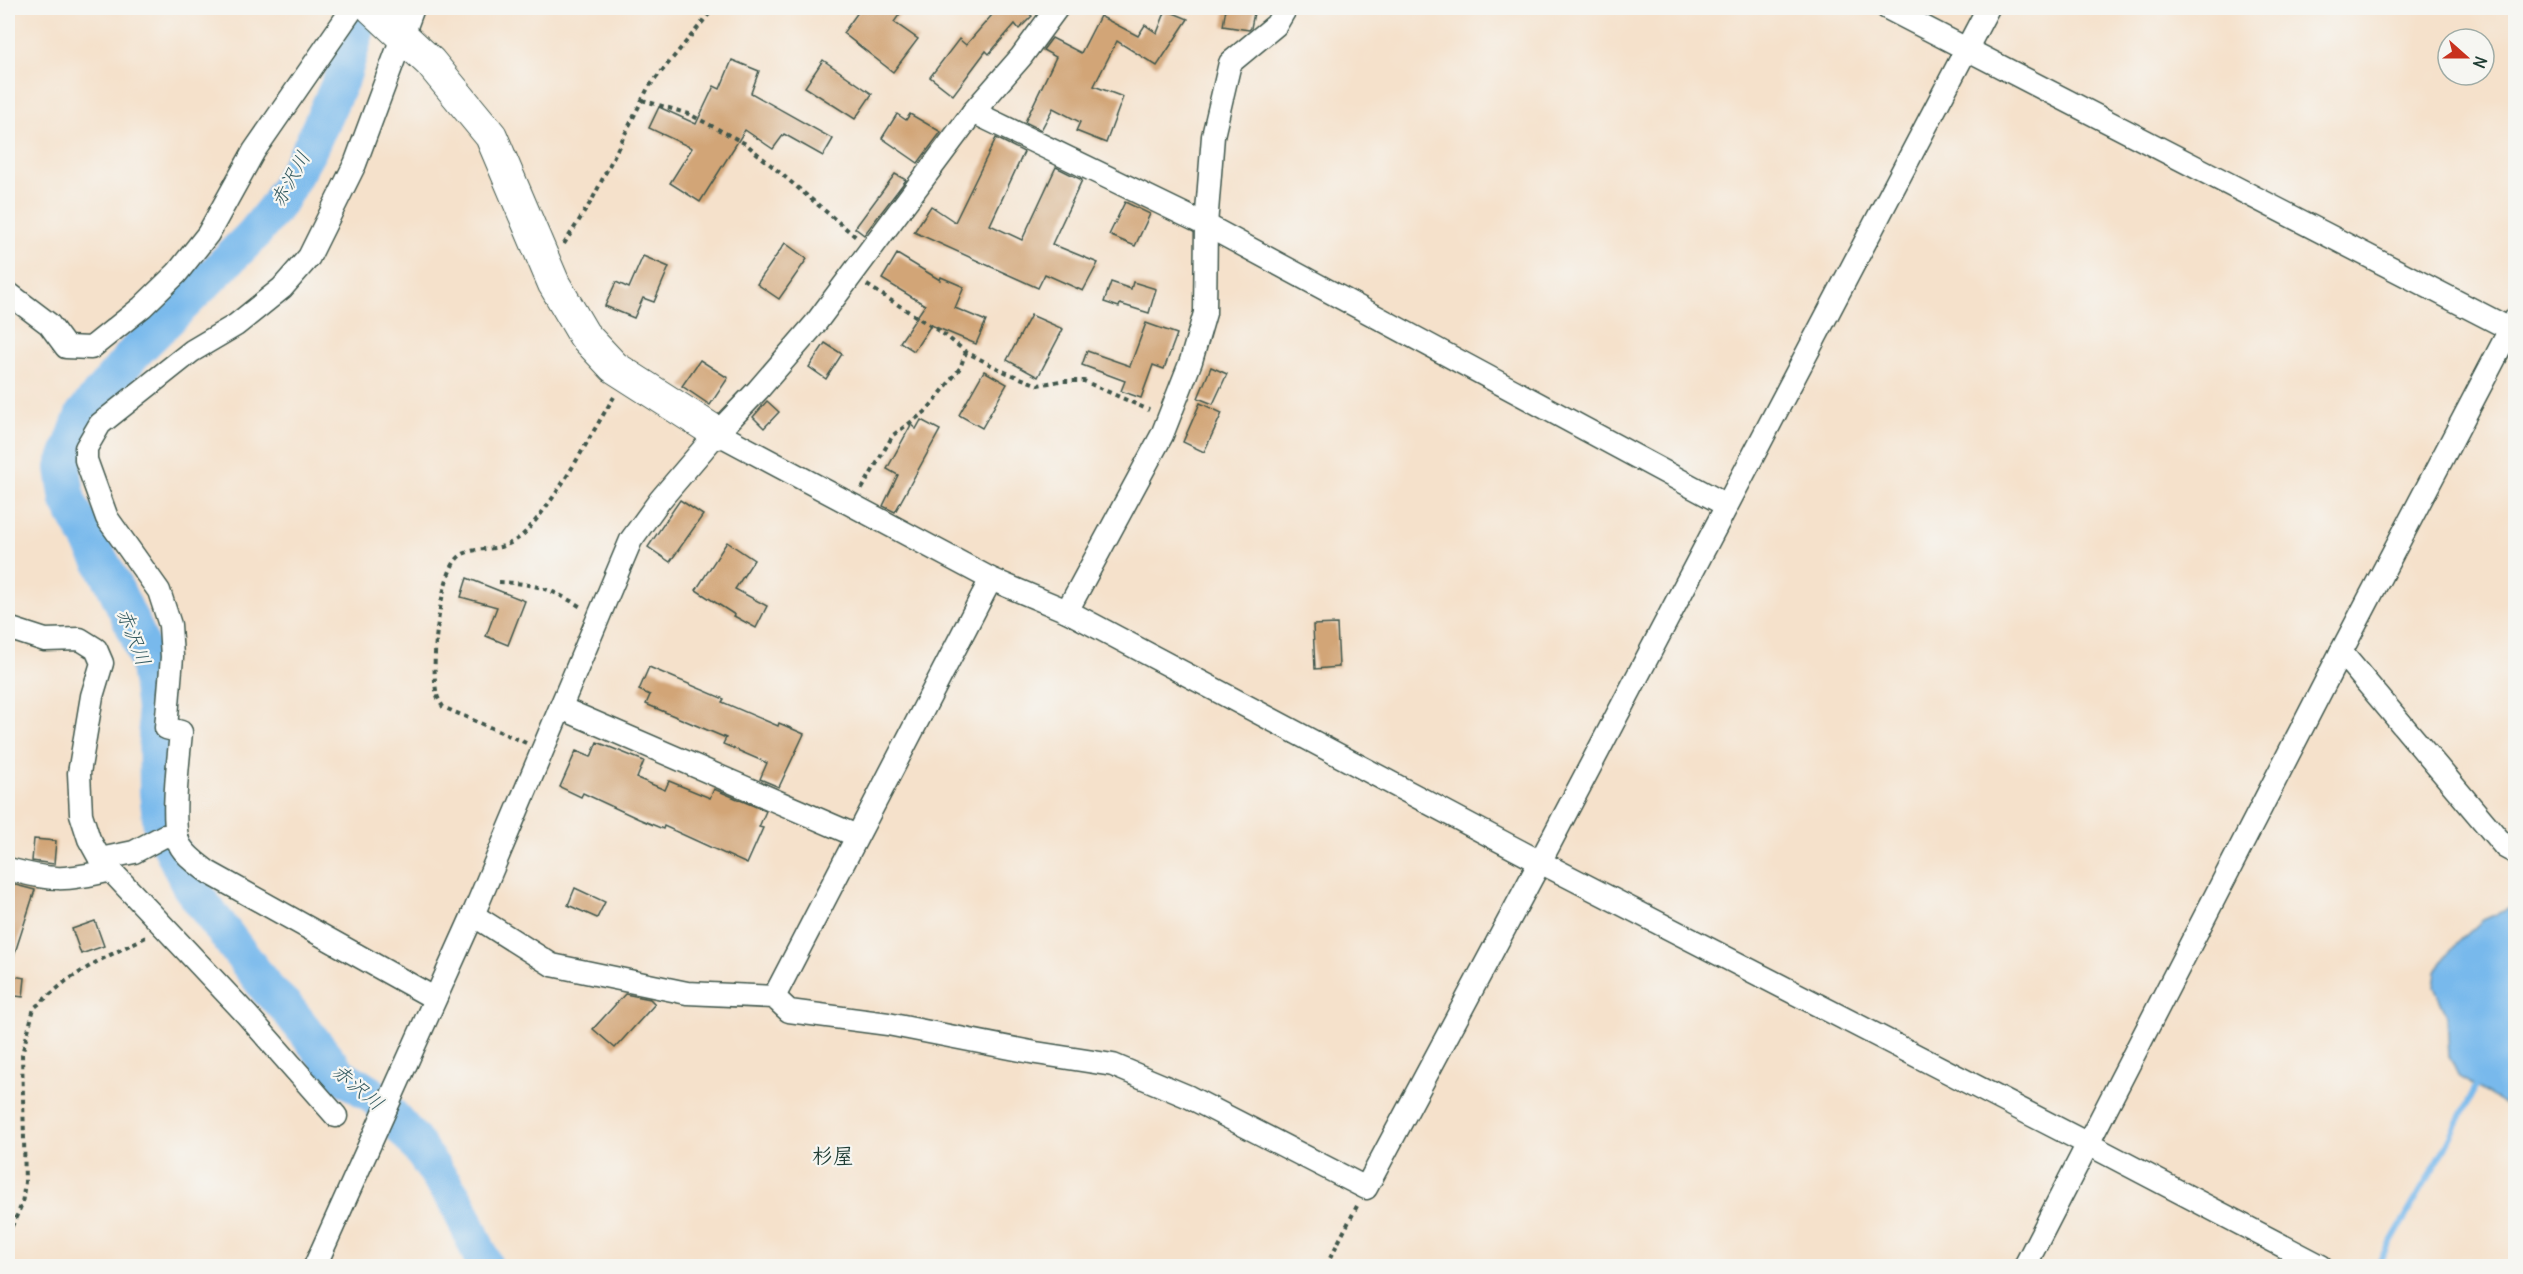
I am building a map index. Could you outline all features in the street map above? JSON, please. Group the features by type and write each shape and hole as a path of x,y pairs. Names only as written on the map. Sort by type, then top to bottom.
{"street":[{"path":"8,293 49,324 66,347 91,348 142,307 177,273 208,234 254,151 353,8"},
{"path":"315,1266 473,915 631,540 660,500 717,433 801,341 973,112 1021,57 1057,8"},
{"path":"1067,611 1168,419 1191,361 1205,313 1206,225 1213,136 1230,63 1276,25 1286,8"},
{"path":"1887,8 2513,323 2341,652 2090,1145 2025,1266"},
{"path":"473,915 552,965 687,993 774,997 789,1011 888,1024 1036,1053 1113,1065 1189,1097 1366,1188 1540,862 1988,8"},
{"path":"395,19 491,136 554,285 584,335 614,367 627,376 717,433 991,579 1067,611 1540,862 2320,1266"},
{"path":"395,19 355,164 309,257 282,288 236,325 192,351 106,419 91,436 86,448 86,460 107,518 159,591 170,625 172,657 166,728 181,732 176,799 177,837 180,846 188,856 208,872 434,998"},
{"path":"973,112 1206,225 1726,505"},
{"path":"774,997 991,579"},
{"path":"8,628 45,640 80,639 96,648 102,663 92,696 79,773 81,814 89,839 106,864 336,1116"},
{"path":"2341,652 2505,847 2516,853"},
{"path":"561,708 857,836"},
{"path":"8,869 52,879 71,879 134,852 164,836 177,837"}],"path":[{"path":"545,264 561,249 592,200 648,88 714,8"},
{"path":"642,100 689,114 746,144 871,249"},
{"path":"852,275 945,335 966,352 1005,372 1038,385 1060,381 1084,381 1168,419"},
{"path":"852,505 893,435 925,412 960,368 966,352"},
{"path":"543,750 443,707 437,696 436,644 443,591 456,560 464,554 483,548 502,547 517,539 527,530 544,510 627,376"},
{"path":"499,582 540,586 553,591 599,619"},
{"path":"8,1235 22,1204 25,1182 22,1054 34,1008 66,981 98,961 165,928"},
{"path":"1326,1266 1366,1188"}],"water":[{"path":"2516,906 2515,1110 2459,1077 2449,1056 2447,1016 2434,987 2436,971 2452,948 2483,920"}],"building":[{"path":"861,8 904,8 894,22 918,39 893,72 843,33"},
{"path":"998,8 1029,8 1026,11 1032,16 1019,29 1015,24 989,54 986,51 953,95 930,77 959,39 966,45"},
{"path":"1226,8 1255,8 1251,28 1249,30 1223,26"},
{"path":"1166,10 1188,19 1157,66 1117,41 1094,86 1123,97 1106,143 1076,131 1080,122 1053,108 1041,130 1025,122 1056,57 1043,50 1052,38 1081,53 1100,16 1138,36 1145,25 1157,33"},
{"path":"732,60 759,71 751,93 833,139 823,156 784,134 773,149 745,130 700,202 670,183 692,148 649,128 659,107 696,124 714,86 720,89"},
{"path":"823,60 872,94 855,119 805,87"},
{"path":"897,114 906,120 910,114 941,132 918,163 882,138"},
{"path":"996,138 1024,152 990,225 1022,240 1056,167 1082,180 1052,244 1098,263 1083,291 1045,274 1038,288 914,232 931,206 955,222"},
{"path":"895,174 906,180 864,235 855,228"},
{"path":"1125,202 1150,214 1135,246 1109,235"},
{"path":"785,243 807,259 779,299 757,284"},
{"path":"897,254 940,280 941,277 964,287 955,308 986,321 976,344 931,325 914,351 900,342 925,305 882,279"},
{"path":"643,256 669,267 654,302 643,298 634,318 605,306 616,282 629,288"},
{"path":"1111,282 1131,289 1133,282 1156,289 1149,313 1120,304 1119,307 1104,302"},
{"path":"1031,315 1063,329 1038,377 1007,360"},
{"path":"1146,323 1177,334 1164,369 1153,365 1141,398 1121,391 1125,381 1082,365 1087,351 1130,366"},
{"path":"825,343 842,354 826,379 809,367"},
{"path":"700,360 728,378 710,405 682,386"},
{"path":"1211,367 1227,374 1213,404 1198,398"},
{"path":"984,371 1007,384 982,428 959,415"},
{"path":"767,401 779,412 764,428 753,417"},
{"path":"1200,403 1222,413 1204,452 1183,442"},
{"path":"921,420 940,430 895,512 883,506 898,475 887,469 911,425 916,429"},
{"path":"680,500 703,515 670,562 648,547"},
{"path":"727,542 754,560 735,589 767,606 756,628 696,590"},
{"path":"467,578 525,601 508,645 486,636 497,607 461,597"},
{"path":"1337,624 1339,667 1315,669 1313,625"},
{"path":"649,667 724,699 722,702 778,726 779,723 804,734 779,787 760,779 767,763 723,744 726,738 646,704 650,695 639,690"},
{"path":"597,742 644,761 637,778 665,790 669,781 710,798 714,789 766,811 759,827 763,828 747,864 664,826 663,829 583,793 581,797 560,787 576,751 591,757"},
{"path":"34,839 56,841 54,864 32,861"},
{"path":"8,883 35,890 11,965 8,964"},
{"path":"575,888 605,902 597,918 568,905"},
{"path":"95,921 104,946 81,954 72,929"},
{"path":"8,975 25,978 23,997 8,995"},
{"path":"625,994 650,999 655,1004 615,1048 593,1029"}],"waterway":[{"name":"赤沢川","path":"363,8 344,73 309,150 278,204 253,235 135,352 83,414 63,468 68,501 112,581 137,634 148,666 156,724 157,793 161,827 190,887 268,990 286,1007 339,1074 374,1096 414,1141 457,1202 485,1266"},
{"path":"2377,1266 2443,1152 2478,1082"}],"district":[{"name":"杉屋","path":"833,1156"}]}
